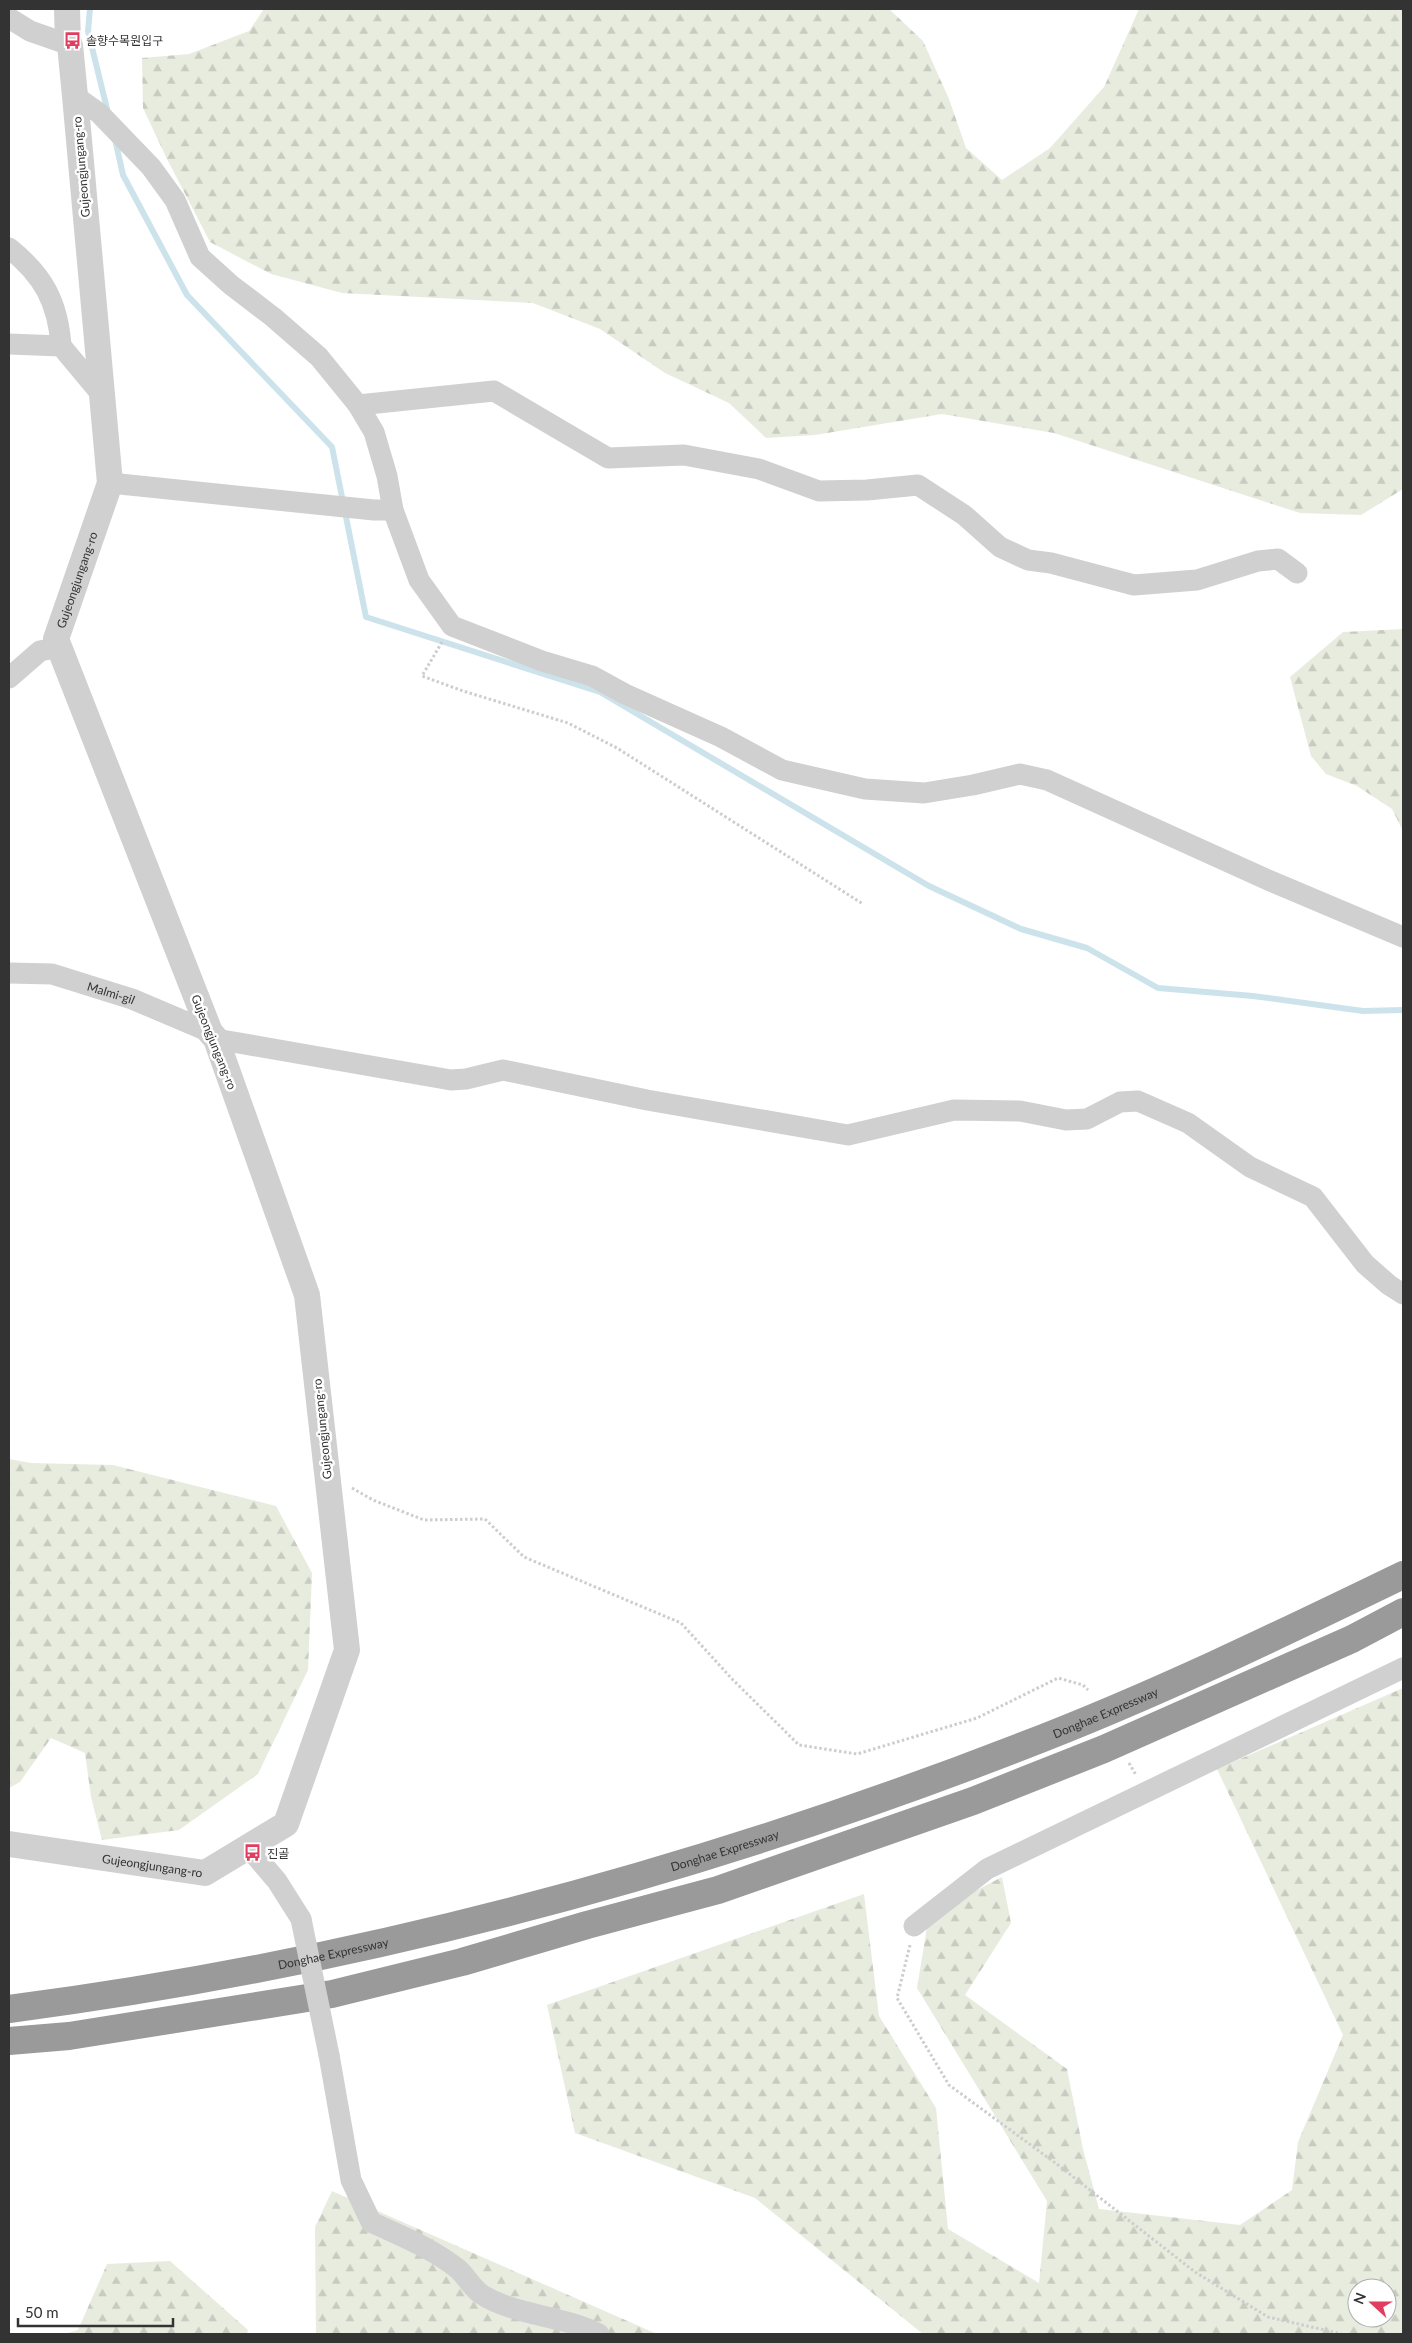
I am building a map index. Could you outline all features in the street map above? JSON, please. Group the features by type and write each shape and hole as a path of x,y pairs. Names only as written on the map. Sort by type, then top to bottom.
{"highway":[{"name":"Donghae Expressway","path":"9,2009 178,1983 464,1924 768,1838 905,1790 1109,1711 1202,1671 1403,1575"},
{"path":"9,2042 69,2036 332,1994 462,1962 587,1925 718,1890 973,1801 1104,1749 1343,1643 1403,1612"}],"street":[{"name":"Gujeongjungang-ro","path":"9,1844 206,1873 286,1824 347,1650 307,1295 213,1035 56,639 110,483 75,96 70,45 68,43 67,9"},
{"path":"9,18 30,31 70,45"},
{"path":"75,96 99,113 151,167 175,200 200,257 319,358 358,406 374,432 387,476 384,510 419,580 452,626 542,661 592,676 625,694 721,737 782,770 865,789 924,793 973,785 1020,774 1047,780 1403,938"},
{"path":"9,248 26,261 49,291 59,322 61,346 102,395"},
{"path":"9,344 61,346"},
{"path":"358,406 494,391 608,458 684,455 759,469 819,491 867,490 918,485 964,514 1000,547 1028,560 1051,563 1134,585 1197,580 1258,561 1278,559 1297,573"},
{"path":"110,483 384,510"},
{"path":"9,678 40,651 59,647"},
{"name":"Malmi-gil","path":"9,973 52,974 132,999 213,1035 451,1080 466,1079 503,1070 647,1100 848,1135 954,1110 1020,1110 1066,1120 1087,1119 1120,1102 1138,1101 1188,1123 1250,1167 1313,1197 1365,1264 1389,1285 1403,1294"},
{"path":"914,1926 986,1869 1403,1668"},
{"path":"248,1847 277,1881 301,1920 329,2055 351,2180 371,2222 424,2246 459,2270 480,2294 513,2308 584,2326 600,2334"}],"path":[{"path":"442,641 422,676 463,691 568,723 617,748 863,904"},
{"path":"327,1474 373,1500 424,1520 486,1519 524,1557 681,1623 733,1680 799,1745 857,1754 977,1718 1058,1678 1083,1685 1088,1690"},
{"path":"914,1926 897,1998 949,2084 1058,2165 1195,2272 1268,2317 1342,2334"}],"green space":[{"path":"264,9 889,9 923,41 949,99 966,148 1002,180 1050,148 1104,87 1139,9 1403,9 1403,489 1361,515 1300,513 1054,433 942,414 815,435 766,438 729,403 665,373 600,329 533,303 342,293 271,274 210,242 143,108 142,58 189,54 249,31"},
{"path":"1403,629 1403,831 1392,809 1357,786 1326,774 1311,756 1290,677 1343,632"},
{"path":"9,1459 31,1463 113,1465 276,1506 312,1573 308,1670 258,1774 179,1830 102,1840 91,1797 85,1753 51,1738 20,1782 9,1788"},
{"path":"1403,1688 1403,2334 923,2334 755,2198 575,2133 547,2005 864,1894 879,2016 936,2108 948,2229 1039,2283 1047,2201 917,1988 929,1915 1002,1877 1011,1923 965,1995 1067,2069 1083,2149 1099,2209 1240,2225 1292,2190 1298,2142 1343,2035 1217,1769"},
{"path":"332,2191 657,2334 316,2334 315,2227"},
{"path":"170,2261 248,2330 247,2334 64,2334 78,2330 107,2264"}],"waterway":[{"path":"90,9 88,31 108,113"},
{"path":"115,139 123,175 187,295 332,447 366,617 600,692 929,886 1021,929 1087,948 1158,988 1253,996 1363,1011 1403,1010"}],"place":[{"name":"솔향수목원입구","path":"72,40"},
{"name":"진골","path":"253,1853"}]}
